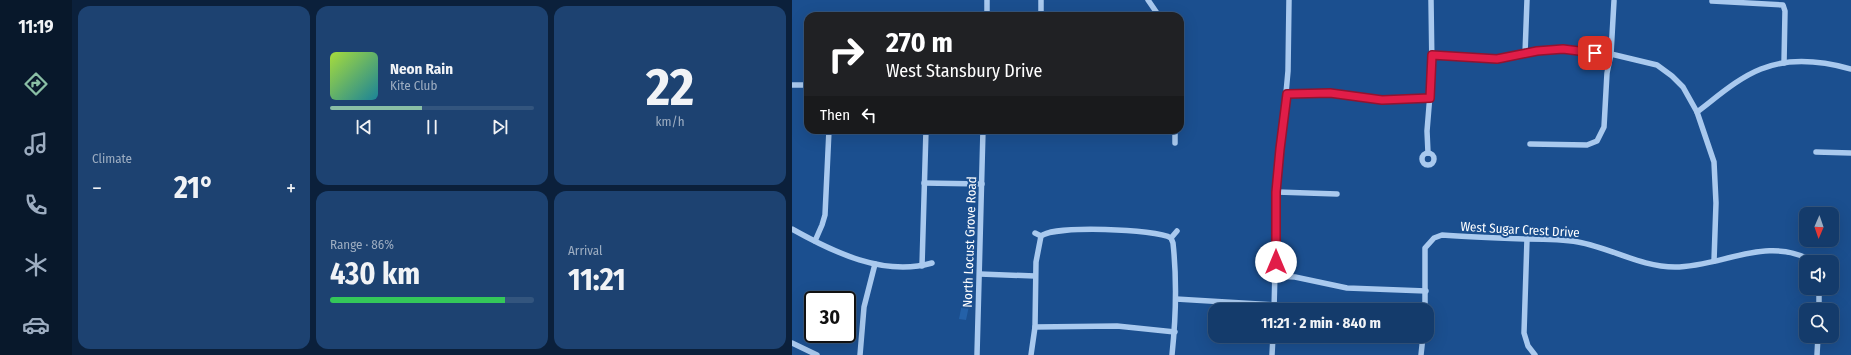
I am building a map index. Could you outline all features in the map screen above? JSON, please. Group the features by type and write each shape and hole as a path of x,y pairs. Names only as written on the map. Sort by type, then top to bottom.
{"street":[{"path":"987,0 987,12"},
{"path":"1041,0 1041,12"},
{"path":"1148,0 1156,12"},
{"path":"1274,303 1276,276 1276,192 1287,94 1290,28 1289,0"},
{"path":"1428,153 1427,130 1432,55 1431,0"},
{"path":"1525,54 1527,0"},
{"path":"1530,144 1587,145 1597,141 1604,128 1607,73 1611,54 1614,1"},
{"path":"1712,1 1720,3 1783,5 1785,11 1784,64"},
{"path":"1432,55 1497,59 1563,49 1611,54 1657,65 1672,76 1683,88 1697,112 1711,148 1715,169 1716,203 1714,261"},
{"path":"1697,112 1742,80 1761,69 1802,61 1820,62 1851,69"},
{"path":"792,85 804,85"},
{"path":"1287,94 1330,93 1382,100 1430,98"},
{"path":"815,241 825,216 828,134"},
{"path":"922,266 926,134"},
{"name":"North Locust Grove Road","path":"977,355 983,134"},
{"path":"1175,134 1175,143"},
{"path":"1816,152 1851,153"},
{"path":"924,182 982,184"},
{"path":"1276,192 1337,194"},
{"path":"792,229 815,241 875,264 894,267 922,266 932,264"},
{"path":"1041,236 1046,233 1100,229 1153,233 1171,238"},
{"path":"1171,238 1178,231"},
{"path":"1035,233 1041,236"},
{"path":"1031,355 1035,327 1035,276 1041,236"},
{"name":"West Sugar Crest Drive","path":"1426,291 1424,254 1426,248 1434,238 1442,236 1581,242 1643,262 1662,266 1687,266 1748,252 1768,251 1799,256"},
{"path":"1171,238 1175,262 1176,299 1172,355"},
{"path":"1527,239 1524,333 1528,346 1535,355"},
{"path":"860,355 864,307 875,264"},
{"path":"980,274 1035,276"},
{"path":"1276,276 1295,277 1347,288 1426,291 1425,303"},
{"path":"1176,299 1242,303"},
{"path":"1035,327 1117,326 1174,332"},
{"path":"792,343 817,355"},
{"path":"1272,355 1273,343"},
{"path":"1422,355 1423,343"},
{"path":"1817,355 1818,343"}],"shaded area":[{"path":"962,304 969,306 966,320 959,319"}],"route":[{"path":"1276,262 1276,192 1287,94 1296,95 1330,93 1376,100 1430,98 1432,84 1432,55 1497,59 1537,51 1563,49 1595,53"}]}
